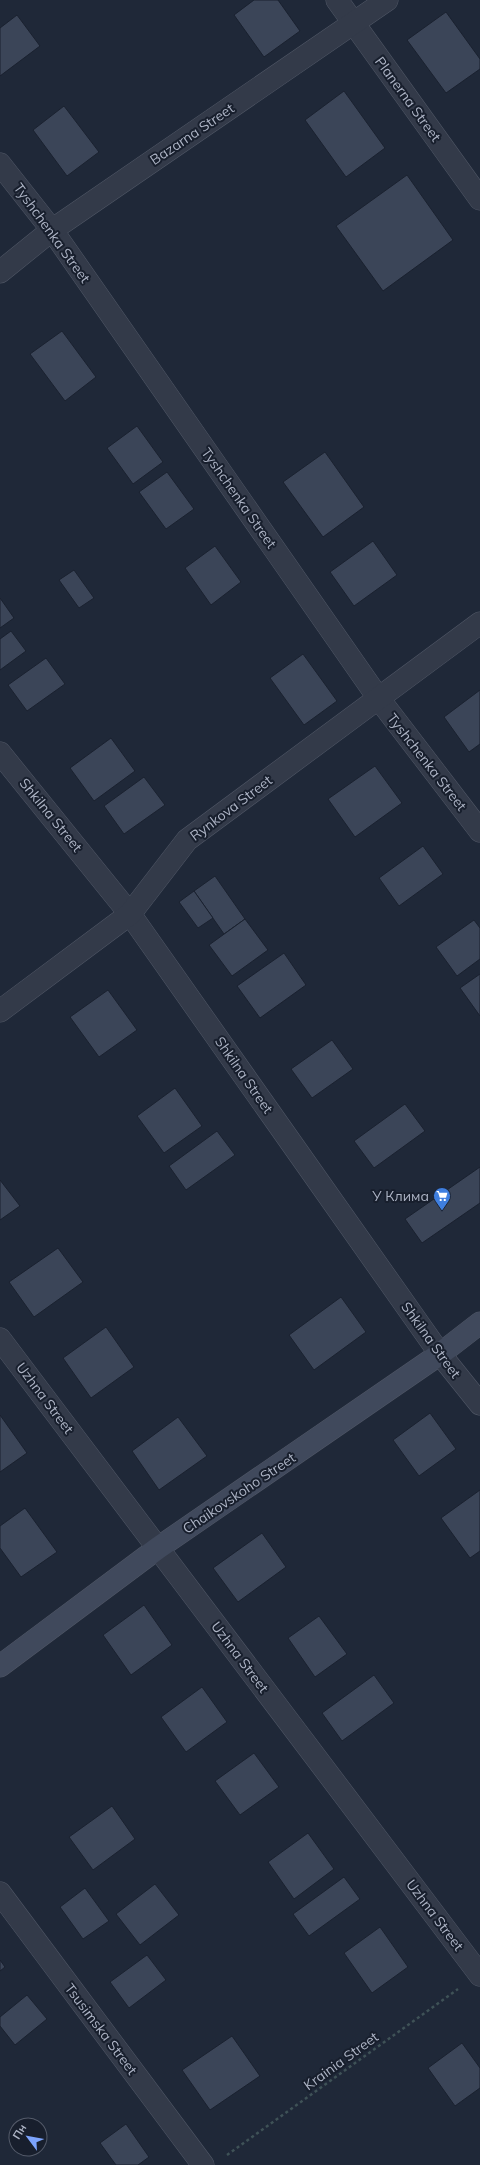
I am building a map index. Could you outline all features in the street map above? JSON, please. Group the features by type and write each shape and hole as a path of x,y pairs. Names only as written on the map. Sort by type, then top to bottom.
{"street":[{"name":"Planerna Street","path":"336,0 480,199"},
{"name":"Bazarna Street","path":"0,272 52,230 388,0"},
{"name":"Tyshchenka Street","path":"0,164 52,230 379,699 480,831"},
{"name":"Rynkova Street","path":"0,1011 130,914 187,840 480,623"},
{"name":"Shkilna Street","path":"0,752 130,914 440,1354 480,1404"},
{"name":"Chaikovskoho Street","path":"0,1666 158,1548 440,1354 480,1323"},
{"name":"Uzhna Street","path":"0,1339 480,1974"},
{"name":"Tsusimska Street","path":"0,1893 203,2165"}],"path":[{"name":"Krainia Street","path":"227,2156 480,1974"}],"building":[{"path":"254,0 278,0 300,31 264,57 234,15"},
{"path":"446,12 480,59 480,69 446,93 407,40"},
{"path":"17,15 40,46 0,76 0,28"},
{"path":"344,91 385,148 346,177 305,120"},
{"path":"64,106 99,152 67,176 33,130"},
{"path":"407,175 453,240 383,291 336,226"},
{"path":"62,331 96,377 65,401 30,354"},
{"path":"137,426 163,462 133,484 107,448"},
{"path":"325,452 364,507 323,537 283,482"},
{"path":"167,472 194,509 166,529 139,492"},
{"path":"373,541 397,575 354,606 330,572"},
{"path":"215,546 241,582 211,605 185,568"},
{"path":"74,570 94,598 79,608 59,580"},
{"path":"0,598 14,618 0,628"},
{"path":"11,631 26,651 0,670 0,639"},
{"path":"303,654 337,701 304,725 270,678"},
{"path":"46,658 65,684 27,711 8,685"},
{"path":"480,690 480,744 469,752 444,717"},
{"path":"111,738 135,771 94,801 70,768"},
{"path":"375,766 402,803 355,837 328,799"},
{"path":"144,777 165,805 124,834 104,806"},
{"path":"423,846 443,874 399,906 379,878"},
{"path":"215,876 245,919 224,934 194,891"},
{"path":"194,891 213,918 198,928 179,902"},
{"path":"245,919 268,950 232,976 209,945"},
{"path":"474,920 480,928 480,959 457,976 436,947"},
{"path":"284,953 306,985 260,1018 237,986"},
{"path":"480,974 480,1016 460,988"},
{"path":"108,990 137,1030 99,1057 70,1017"},
{"path":"332,1040 353,1069 312,1098 291,1069"},
{"path":"175,1088 202,1126 164,1153 137,1116"},
{"path":"405,1104 425,1131 374,1168 354,1141"},
{"path":"217,1131 235,1155 186,1190 169,1166"},
{"name":"У Клима","path":"480,1167 480,1203 422,1243 405,1219"},
{"path":"0,1180 20,1206 0,1220"},
{"path":"58,1248 83,1282 34,1317 9,1282"},
{"path":"341,1297 366,1332 314,1370 289,1335"},
{"path":"106,1327 134,1367 91,1398 63,1358"},
{"path":"430,1413 456,1449 419,1476 393,1440"},
{"path":"0,1415 27,1453 0,1472"},
{"path":"178,1417 207,1456 159,1490 132,1451"},
{"path":"480,1490 480,1551 470,1558 441,1518"},
{"path":"25,1508 57,1552 21,1577 0,1548 0,1526"},
{"path":"262,1533 286,1567 238,1602 213,1568"},
{"path":"144,1605 172,1645 131,1675 103,1635"},
{"path":"319,1616 347,1654 315,1677 288,1638"},
{"path":"374,1675 394,1703 342,1741 322,1713"},
{"path":"202,1687 227,1722 186,1752 161,1717"},
{"path":"254,1753 279,1787 240,1815 215,1781"},
{"path":"112,1806 135,1839 93,1870 69,1837"},
{"path":"308,1833 334,1869 294,1899 268,1862"},
{"path":"344,1877 360,1899 309,1936 293,1914"},
{"path":"155,1884 179,1915 140,1945 116,1914"},
{"path":"85,1888 109,1921 83,1939 60,1907"},
{"path":"380,1927 408,1967 372,1993 344,1953"},
{"path":"147,1955 166,1980 129,2008 110,1982"},
{"path":"0,1960 5,1967 0,1971"},
{"path":"27,1995 47,2019 15,2045 0,2026 0,2017"},
{"path":"232,2036 260,2076 210,2110 182,2070"},
{"path":"462,2043 480,2068 480,2088 455,2106 428,2068"},
{"path":"126,2124 149,2157 138,2165 116,2165 100,2143"}],"place":[{"name":"У Клима","path":"442,1211"}]}
